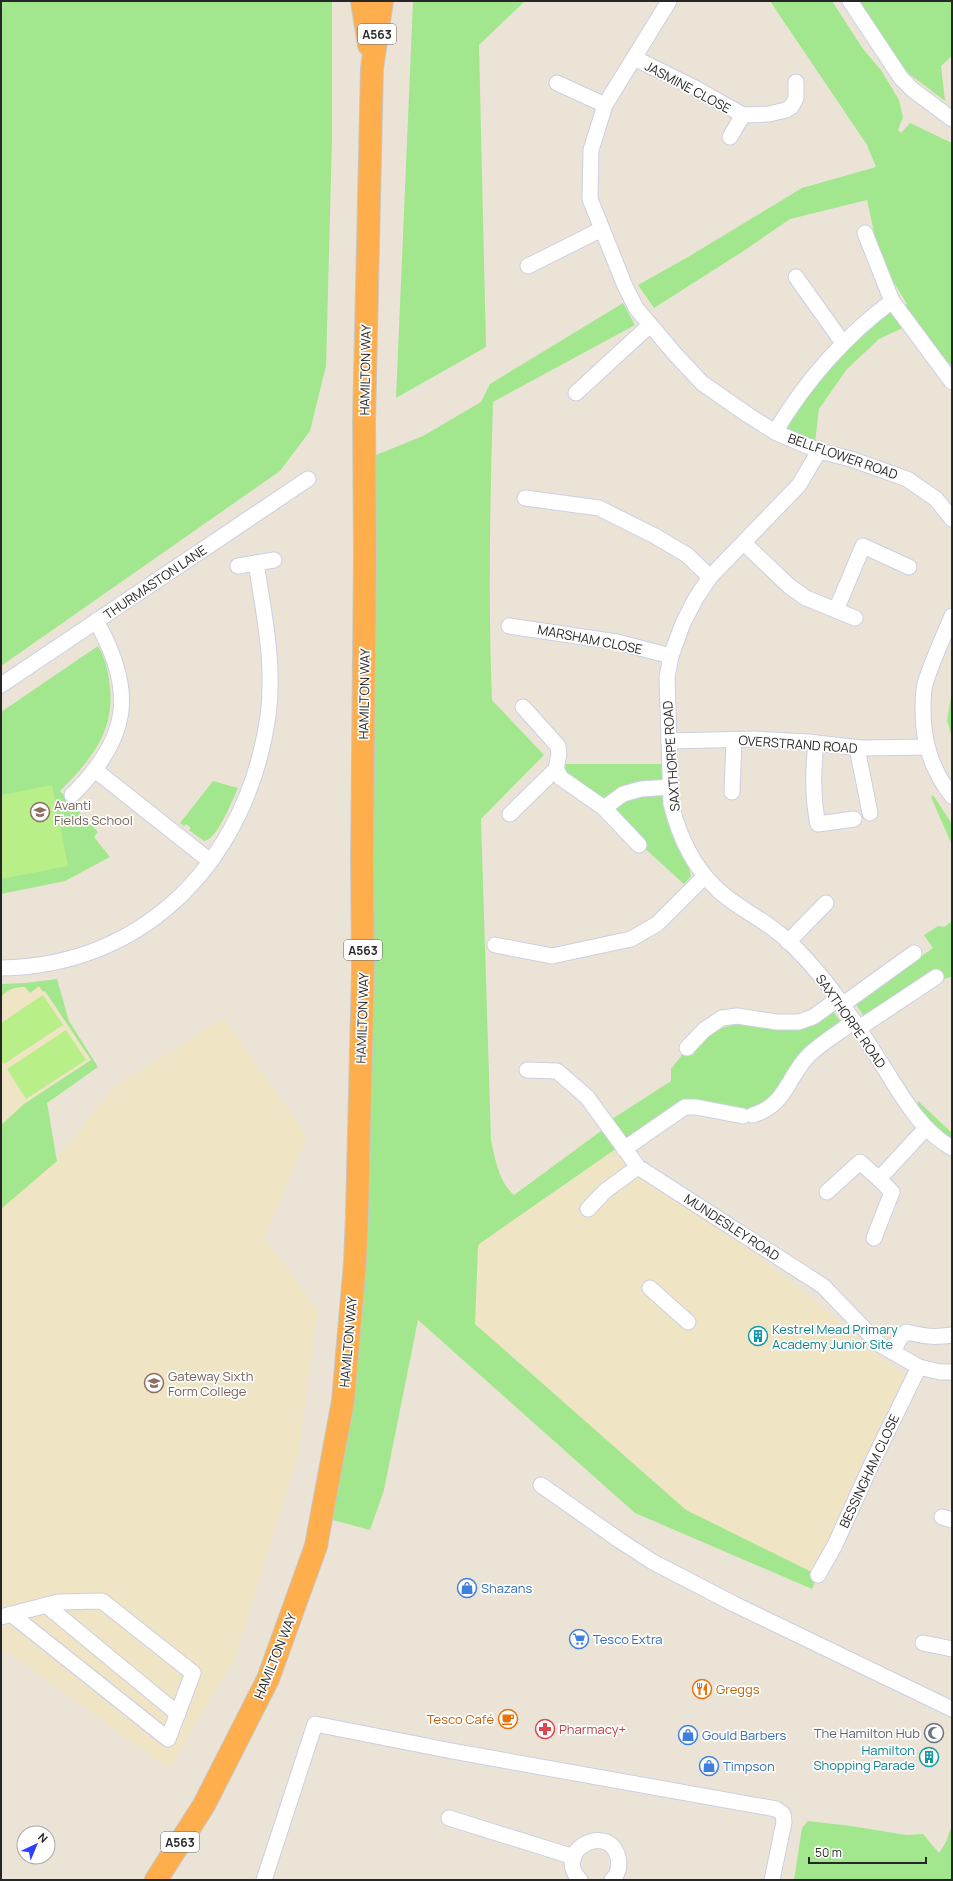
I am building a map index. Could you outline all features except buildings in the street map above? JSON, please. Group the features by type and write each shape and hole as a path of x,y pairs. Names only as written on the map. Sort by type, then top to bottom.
{"highway":[{"name":"HAMILTON WAY","path":"362,1 372,68"},
{"name":"HAMILTON WAY","path":"156,1880 204,1805 268,1679 316,1546 343,1401 355,1263 363,970 362,860 365,562 364,421 372,68 382,1"}],"street":[{"name":"BELLFLOWER ROAD","path":"669,1 605,105 591,150 589,175 590,199 636,308 702,382 775,432 819,451 851,459 907,479 936,499 952,519"},
{"path":"850,1 901,78 913,90 952,119"},
{"name":"JASMINE CLOSE","path":"634,58 695,88 743,116 770,114 786,110 792,106 797,94 796,82"},
{"path":"557,83 605,105"},
{"name":"JASMINE CLOSE","path":"730,137 743,116"},
{"path":"528,266 602,229"},
{"path":"865,233 892,301 952,382"},
{"path":"796,277 843,343"},
{"path":"775,432 793,404 843,343 892,301"},
{"path":"576,393 650,325"},
{"name":"SAXTHORPE ROAD","path":"819,451 799,485 710,577 696,598 683,623 671,656 667,677 671,804 676,824 690,857 705,876 717,889 776,931 825,981 856,1025 908,1106 926,1128 952,1148"},
{"name":"THURMASTON LANE","path":"1,685 308,479"},
{"path":"525,498 598,508 655,536 687,555 710,577"},
{"path":"744,543 789,586 806,598 855,618"},
{"path":"836,610 863,546 909,567"},
{"path":"238,566 274,560"},
{"path":"1,968 58,962 85,955 116,942 143,927 166,910 181,896 210,861 231,828 247,796 258,762 268,715 270,683 269,645 256,563"},
{"path":"952,616 925,686 923,730 935,770 941,783 952,796"},
{"path":"72,795 108,751 115,736 119,722 122,698 121,678 114,654 96,621"},
{"name":"MARSHAM CLOSE","path":"509,626 617,642 671,656"},
{"path":"510,814 556,769 559,754 558,746 523,707"},
{"path":"732,792 734,740"},
{"name":"OVERSTRAND ROAD","path":"669,741 734,740 816,743 857,748 927,747"},
{"path":"816,743 813,767 814,805 818,824 854,819"},
{"path":"857,748 870,813"},
{"path":"556,769 561,778 604,808 639,845"},
{"path":"94,770 210,861"},
{"path":"604,808 623,794 641,789 670,787"},
{"path":"495,945 552,956 631,939 657,924 705,876"},
{"path":"788,942 826,903"},
{"path":"687,1048 704,1030 722,1018 737,1016 777,1022 799,1022 813,1017 840,1002 914,953"},
{"path":"624,1149 686,1107 696,1107 748,1116 762,1113 778,1100 789,1086 798,1068 810,1054 936,977"},
{"name":"MUNDESLEY ROAD","path":"527,1070 557,1071 587,1097 638,1167 823,1286 879,1344 919,1367 940,1372 952,1372"},
{"path":"879,1179 926,1128"},
{"path":"827,1192 860,1162 879,1179 892,1192 874,1238"},
{"path":"588,1209 605,1191 638,1167"},
{"path":"650,1288 688,1322"},
{"path":"893,1352 900,1338 906,1332 924,1337 940,1337 952,1334"},
{"name":"BESSINGHAM CLOSE","path":"818,1576 835,1545 873,1461 919,1367"},
{"path":"541,1485 653,1562 736,1605 952,1709"},
{"path":"102,1601 193,1673 168,1739 6,1616 58,1602 102,1601"},
{"path":"46,1605 178,1714"},
{"path":"923,1642 952,1649"},
{"path":"264,1880 315,1724 450,1751 776,1809 781,1812 784,1818 772,1880"},
{"path":"449,1818 574,1856"},
{"path":"580,1880 574,1870 574,1856 578,1848 584,1843 592,1841 607,1843 617,1854 619,1861 616,1879"}],"shaded area":[{"path":"57,979 69,1021 98,1067 1,1137 1,984"},
{"name":"Gateway Sixth Form College","path":"224,1018 307,1136 264,1238 318,1310 298,1456 234,1660 169,1769 1,1647 1,1209 48,1168 115,1086"},
{"path":"620,1146 807,1295 911,1381 818,1575 686,1510 475,1324 479,1244"}],"green space":[{"path":"1,1 332,1 332,139 326,366 310,431 280,471 1,666"},
{"path":"413,1 525,1 479,45 486,347 396,398"},
{"path":"770,1 832,1 863,49 881,70 899,100 903,117 898,130 901,133 910,123 952,143 952,364 950,364 909,325 879,339 847,369 819,409 814,451 775,432 795,406 887,305 903,306 907,304 880,260 867,200 790,219 742,252 654,308 638,285 688,257 802,188 876,167 867,145"},
{"path":"850,1 952,1 952,56 941,66 945,101 908,73"},
{"path":"623,303 635,325 493,402 490,551 492,700 544,755 481,819 491,1140 501,1177 514,1195 605,1128 620,1146 479,1244 475,1324 686,1510 818,1575 812,1589 635,1513 418,1320 384,1490 370,1530 329,1519 357,1215 364,460 423,436 481,402 490,384"},
{"name":"Avanti Fields School","path":"98,646 105,661 110,687 111,703 109,718 98,745 90,757 60,791 98,832 94,837 110,857 65,881 1,894 1,712"},
{"path":"952,691 952,738 947,720"},
{"path":"565,764 663,764 691,876 684,884 567,775"},
{"path":"213,781 238,788 219,827 209,839 204,841 189,830 191,828 186,824 184,826 180,823"},
{"path":"52,785 68,866 1,879 1,795"},
{"path":"933,795 952,824 952,845 931,797"},
{"path":"952,921 951,977 944,979 938,971 865,1018 855,1003 933,948 924,935 938,926 944,927"},
{"path":"57,979 69,1021 98,1067 47,1103 57,1161 1,1209 1,1125 24,1104 91,1060 45,991 43,992 39,986 30,993 25,987 18,987 9,990 1,997 1,984"},
{"path":"43,995 63,1025 4,1064 1,1061 1,1023"},
{"path":"832,1010 847,1030 788,1071 777,1088 757,1111 693,1099 625,1143 606,1123 671,1081 671,1069 682,1055 693,1055 701,1043 717,1029 737,1024"},
{"path":"66,1030 86,1060 26,1099 7,1069"},
{"path":"918,1101 952,1133 952,1141 938,1131 917,1107"},
{"path":"808,1821 906,1835 923,1834 939,1853 946,1842 952,1825 952,1880 794,1880 802,1828"}],"place":[{"name":"Avanti Fields School","path":"40,812"},
{"name":"Kestrel Mead Primary Academy Junior Site","path":"758,1336"},
{"name":"Gateway Sixth Form College","path":"154,1383"},
{"name":"Shazans","path":"467,1588"},
{"name":"Tesco Extra","path":"579,1639"},
{"name":"Greggs","path":"702,1689"},
{"name":"Tesco Café","path":"508,1719"},
{"name":"Pharmacy+","path":"545,1729"},
{"name":"The Hamilton Hub","path":"934,1733"},
{"name":"Gould Barbers","path":"688,1735"},
{"name":"Hamilton Shopping Parade","path":"929,1757"},
{"name":"Timpson","path":"709,1766"}]}
